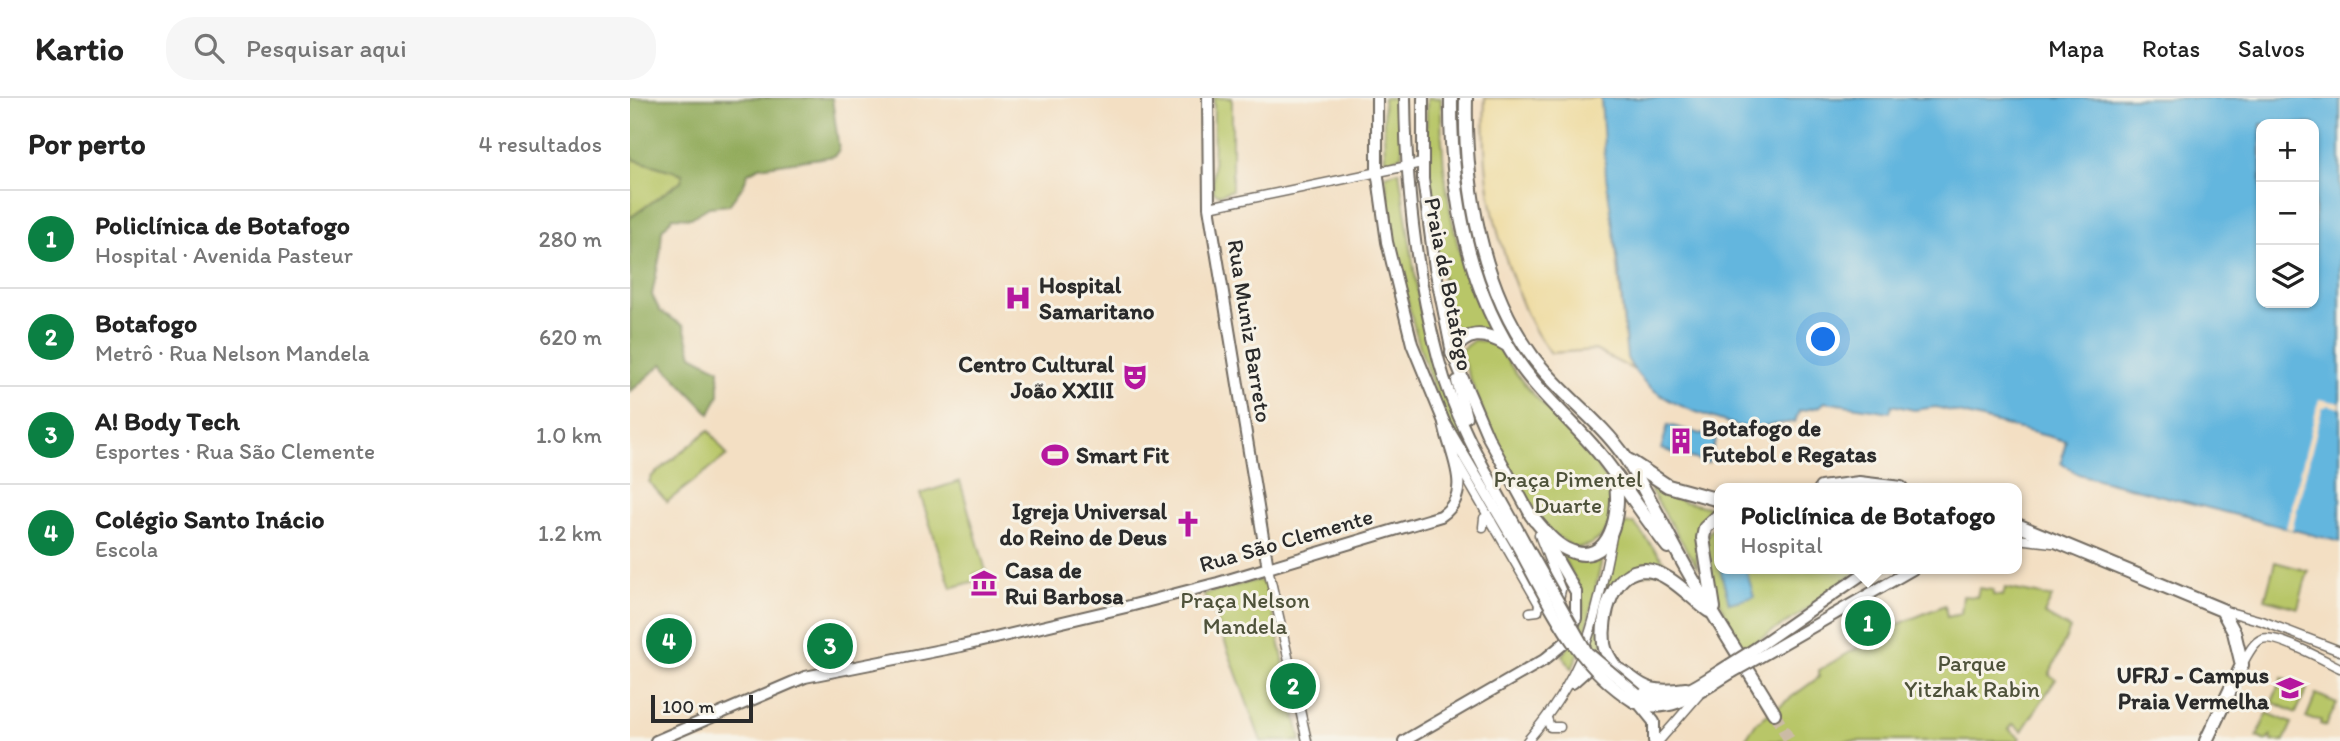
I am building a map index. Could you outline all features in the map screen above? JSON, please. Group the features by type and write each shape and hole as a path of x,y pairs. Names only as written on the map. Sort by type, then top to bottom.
{"highway":[{"path":"1451,98 1452,158 1460,210 1482,292 1506,345 1532,380 1613,471 1690,575"},
{"path":"1466,98 1469,167 1474,206 1486,256 1512,322 1532,356 1624,456 1668,486 1714,499"},
{"path":"1454,357 1462,340 1473,335 1487,335 1506,345"},
{"path":"1624,456 1690,575 1774,713"},
{"path":"1531,515 1557,543 1574,552 1593,550 1613,531 1619,501 1613,471"},
{"path":"1714,519 1705,528 1703,538 1715,615"},
{"path":"2022,527 2222,610 2234,632 2242,665 2206,741"},
{"path":"1588,643 1590,653 1595,656 1601,654 1607,610 1615,589 1628,575 1640,571 1665,577 1715,615"},
{"path":"1604,645 1616,668"},
{"path":"1572,682 1593,664 1604,663 1646,688 1664,692 1686,690"}],"main road":[{"name":"Rua Muniz Barreto","path":"1208,98 1209,207 1268,568"},
{"name":"Praia de Botafogo","path":"1377,98 1377,170 1393,274 1416,355 1444,422 1522,545"},
{"name":"Praia de Botafogo","path":"1405,98 1407,164 1420,266 1439,361 1472,443 1522,545"},
{"name":"Praia de Botafogo","path":"1404,741 1556,652 1566,643 1574,628 1576,596 1566,570 1538,527 1488,437 1454,357 1435,268 1422,163 1423,98"},
{"path":"1454,357 1472,443"},
{"name":"Praia de Botafogo","path":"1444,422 1446,441 1457,461 1458,489 1452,505 1444,513"},
{"name":"Rua São Clemente","path":"656,741 805,677 1069,621 1268,568 1444,513"},
{"path":"2022,531 2040,533"},
{"path":"1522,545 1577,652 1611,686 1637,700 1667,706 1705,689 1731,668"},
{"path":"1755,654 1863,574"},
{"path":"1637,700 1662,699 1686,690 1906,574"},
{"path":"1637,700 1654,722 1654,741"},
{"path":"2200,741 2214,723"}],"street":[{"path":"1209,207 1377,170 1422,163"},
{"name":"Praia de Botafogo","path":"1457,461 1539,604 1557,602 1561,590 1538,527"},
{"path":"1483,527 1484,518 1493,523"},
{"path":"1527,741 1572,682 1588,643 1613,531"},
{"path":"2022,540 2065,545"},
{"path":"1268,568 1307,741"},
{"path":"1530,612 1538,611 1539,604"},
{"path":"2222,610 2262,621 2340,652"},
{"path":"2242,665 2256,643 2266,638 2280,640 2340,668"},
{"path":"1659,741 1705,689"},
{"path":"1547,718 1550,727 1560,727"}],"green space":[{"path":"630,98 832,98 839,150 834,156 759,167 748,173 743,186 729,205 709,207 691,218 673,217 662,230 652,295 660,311 684,326 692,355 719,369 719,395 710,414 662,364 630,392 630,218 681,181 683,174 635,160 630,154"},
{"path":"1214,98 1232,98 1232,190 1219,195 1213,191"},
{"path":"1383,98 1401,98 1402,155 1385,164"},
{"path":"1427,98 1441,98 1443,158 1458,247 1490,331 1477,330 1459,334 1451,321 1432,210 1427,154"},
{"path":"631,153 635,160 683,174 681,181 630,218"},
{"path":"1399,171 1421,315 1432,353 1489,488 1454,434 1428,374 1418,341 1401,274 1385,175"},
{"name":"Praça Pimentel Duarte","path":"1474,340 1493,343 1497,347 1526,386 1580,443 1599,468 1610,493 1612,515 1604,534 1596,541 1574,548 1545,528 1500,454 1459,351"},
{"path":"709,430 727,455 667,502 649,482 652,476"},
{"path":"960,481 986,571 974,574 975,581 951,588 920,494"},
{"name":"Praça Pimentel Duarte","path":"1653,489 1685,502 1714,508 1696,535 1697,567 1651,491"},
{"name":"Praça Pimentel Duarte","path":"1634,523 1680,582 1662,571 1617,580 1601,650 1594,653 1590,649 1618,532 1624,524"},
{"path":"1714,527 1714,574 1854,574 1796,617 1743,649 1730,625 1711,576 1706,545"},
{"name":"Praça Pimentel Duarte","path":"1558,550 1604,550 1584,641 1572,669 1562,655 1580,627 1583,602 1574,578"},
{"path":"2275,562 2308,571 2298,608 2265,599"},
{"name":"Praça Nelson Mandela","path":"1258,580 1267,586 1301,741 1261,741 1215,615 1203,594"},
{"name":"Parque Yitzhak Rabin","path":"1979,588 1993,590 1993,595 2003,596 2005,588 2052,597 2044,614 2070,629 2049,675 2056,679 2022,731 2013,724 2009,729 2020,738 2018,741 1744,741 1756,723 1819,677 1819,670 1899,624 1945,605 1947,617 1961,614 1963,596 1977,597"},
{"path":"2282,678 2307,689 2296,713 2272,702"},
{"path":"2316,694 2337,703 2326,726 2320,724 2321,720 2306,718"},
{"path":"2267,713 2292,723 2284,741 2272,741 2271,736 2266,741 2257,737"}],"sand":[{"path":"1485,98 1601,98 1626,350 1632,369 1595,350 1551,353 1535,330 1522,304 1494,217 1485,149"}],"water":[{"path":"1601,98 2340,98 2340,542 2078,474 2061,463 2066,441 1936,407 1914,410 1892,405 1890,412 1825,402 1819,407 1799,411 1795,422 1749,427 1688,409 1647,384 1627,358 1620,275 1606,177"},
{"path":"1668,425 1716,438 1708,463 1661,449"},
{"path":"1721,574 1747,574 1754,597 1729,603"}],"pier":[{"path":"2319,399 2340,403 2340,408 2328,405 2322,409 2292,530 2286,528"}],"tunnel":[{"path":"1774,713 1790,741"}],"place":[{"name":"Hospital Samaritano","path":"1018,298"},
{"name":"Centro Cultural João XXIII","path":"1135,377"},
{"name":"Botafogo de Futebol e Regatas","path":"1681,441"},
{"name":"Smart Fit","path":"1055,455"},
{"name":"Igreja Universal do Reino de Deus","path":"1188,524"},
{"name":"Casa de Rui Barbosa","path":"984,583"},
{"name":"Policlínica de Botafogo","path":"1868,623"},
{"name":"Colégio Santo Inácio","path":"669,641"},
{"name":"A! Body Tech","path":"830,646"},
{"name":"Botafogo","path":"1293,686"},
{"name":"UFRJ - Campus Praia Vermelha","path":"2290,688"}]}
